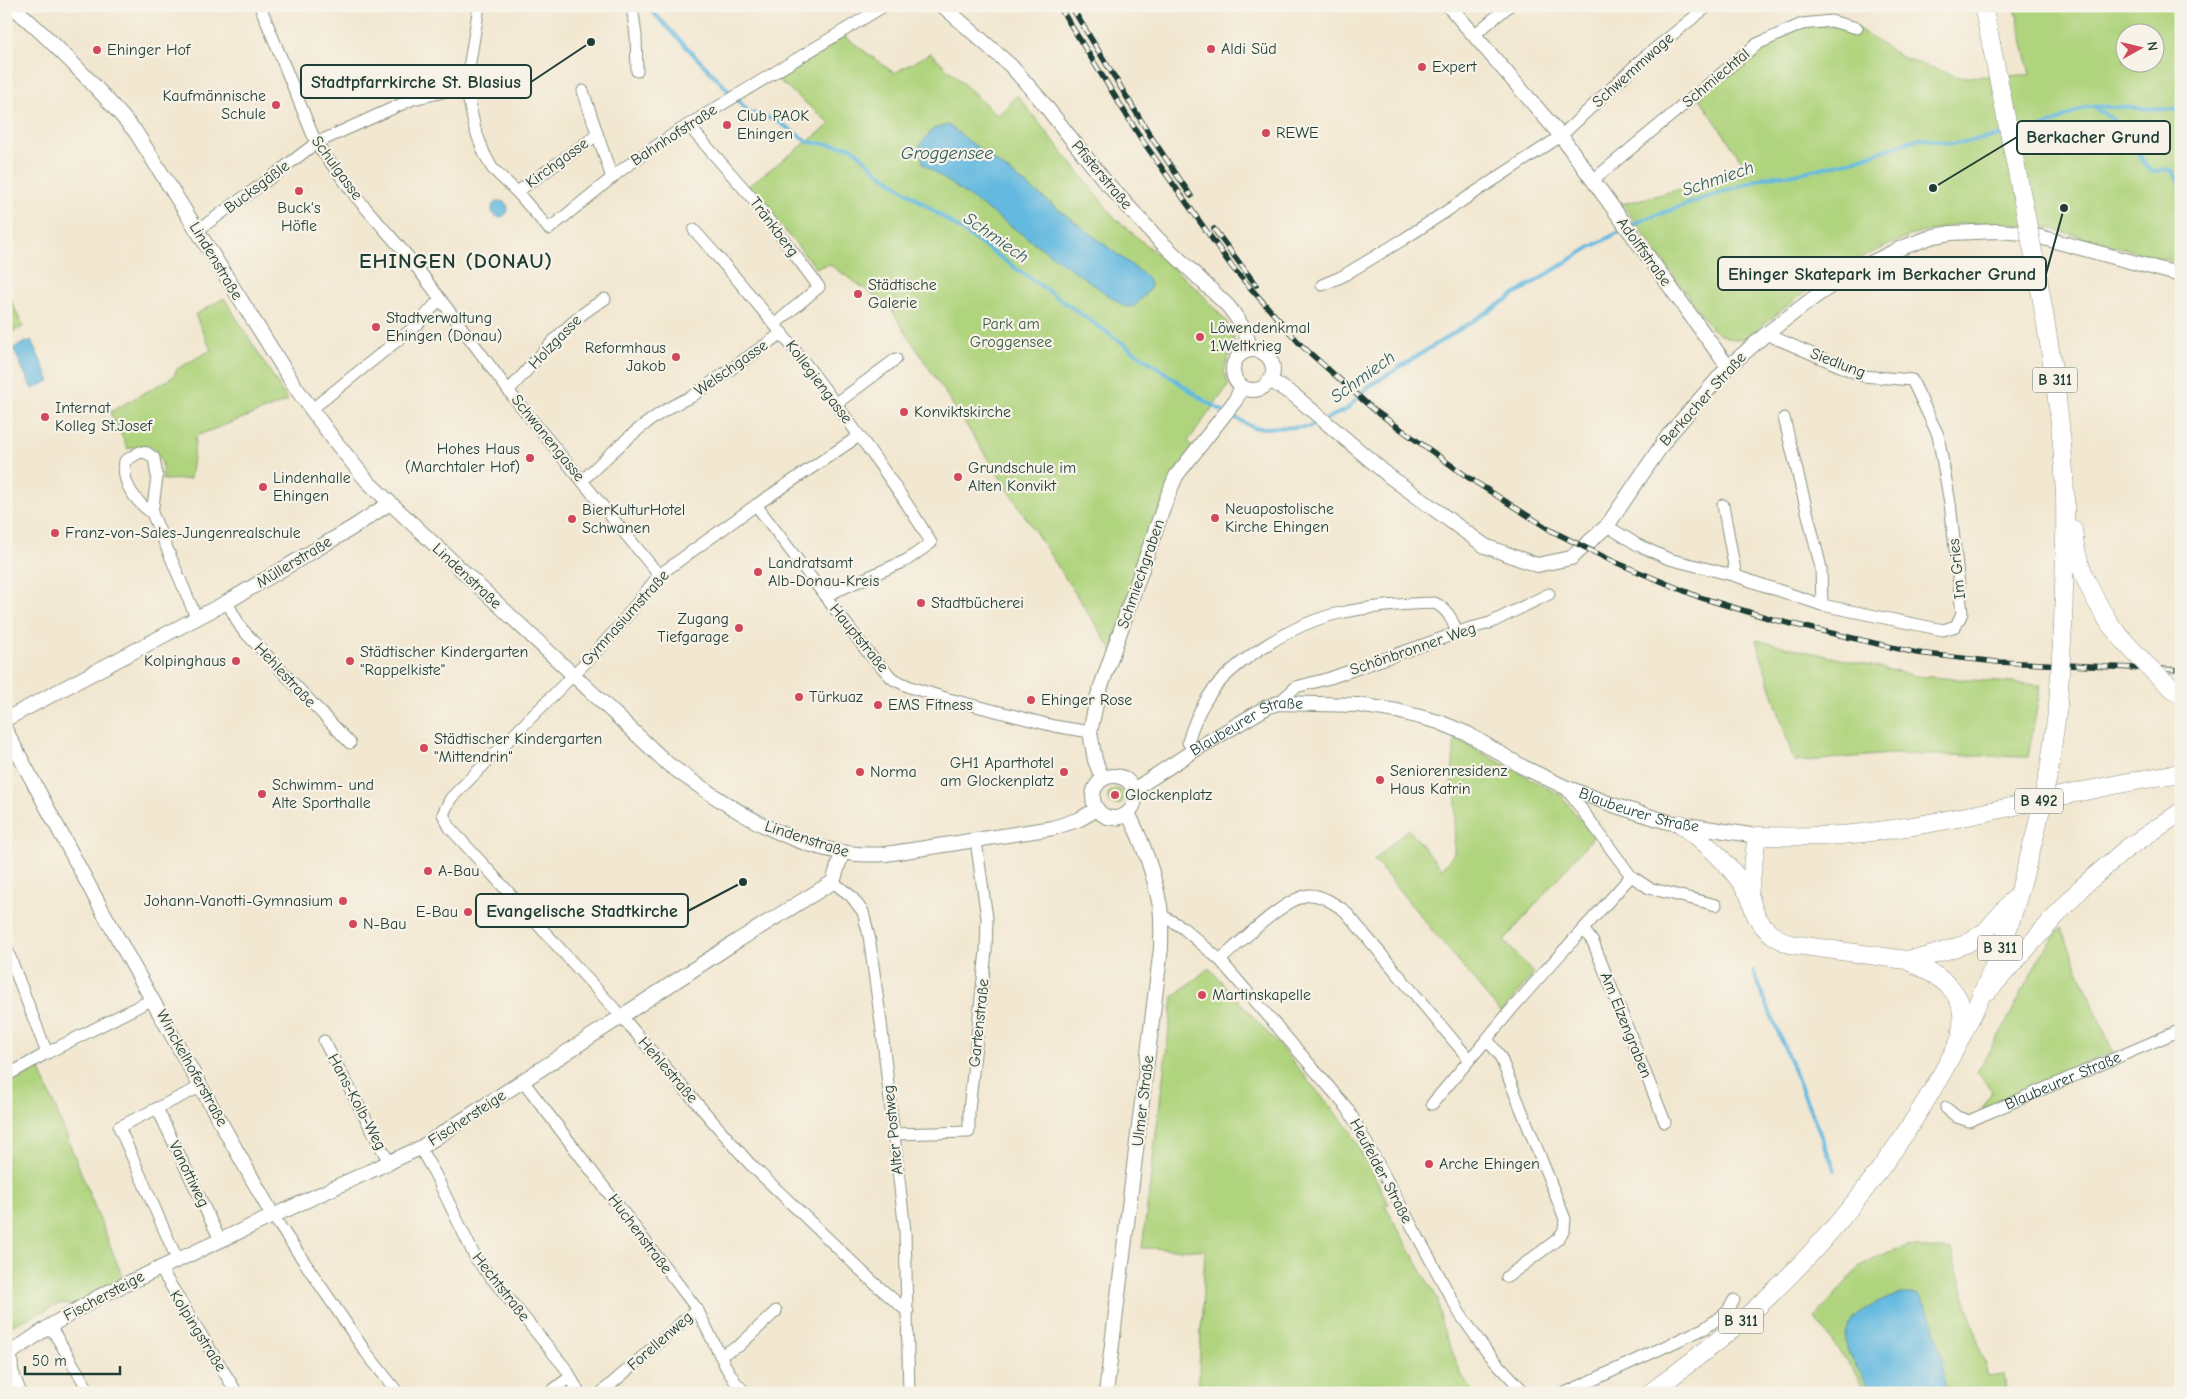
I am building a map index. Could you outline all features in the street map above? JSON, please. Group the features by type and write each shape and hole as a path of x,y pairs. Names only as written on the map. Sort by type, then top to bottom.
{"main road":[{"name":"B 311","path":"1650,1393 1715,1344 1767,1297 1823,1240 1864,1191 1901,1140 1933,1089 1978,1003 2004,940 2036,831 2048,771 2058,705 2063,626 2065,496 2054,371 2036,266 1982,6"},
{"path":"2065,496 2070,503 2074,542 2080,567 2093,596 2110,624 2133,653 2162,681 2181,695"},
{"name":"Blaubeurer Straße","path":"1756,836 1832,835 1896,828 1970,816 2148,778 2181,773"},
{"path":"1978,1003 2082,887 2126,849 2181,812"},
{"path":"1681,824 1712,849 1749,894"},
{"path":"1756,836 1749,894 1754,912 1765,929 1777,939 1790,944 1906,960 1945,952 1966,944 1986,931 2019,892"},
{"path":"1906,960 1939,978 1954,990 1961,1003 1964,1018 1957,1046"}],"street":[{"name":"Lindenstraße","path":"12,6 36,27 112,104 150,154 271,350 312,409 362,474 390,503 668,764 714,798 767,828 842,853 877,854 976,841 1053,828 1080,819 1097,809"},
{"name":"Schulgasse","path":"260,6 316,143 357,198 412,261 440,299"},
{"path":"479,6 466,87 469,105 484,153 496,173 517,192"},
{"path":"632,6 636,36 637,71"},
{"name":"Bahnhofstraße","path":"517,192 549,229 612,178 688,125 884,6"},
{"name":"Pfisterstraße","path":"943,6 1011,66 1117,195 1157,238 1228,306 1247,336 1250,350"},
{"name":"Adolffstraße","path":"1448,6 1561,136 1728,367"},
{"path":"1474,35 1509,6"},
{"name":"Schwemmwage","path":"1561,136 1642,59 1708,6"},
{"name":"Schmiechtal","path":"1593,180 1757,44 1802,24 1831,21 1857,28"},
{"name":"Bucksgäßle","path":"198,230 316,143 413,99 466,87"},
{"name":"Kirchgasse","path":"583,91 612,178"},
{"name":"Tränkberg","path":"688,125 753,199 819,287 778,328"},
{"name":"Kirchgasse","path":"517,192 597,135"},
{"path":"1322,285 1341,277 1404,239 1561,136"},
{"name":"Kollegiengasse","path":"694,230 747,288 837,403 915,514 931,543 907,560 825,596"},
{"name":"Berkacher Straße","path":"1270,380 1307,407 1389,476 1485,546 1537,565 1571,558 1608,526 1668,436 1728,367 1766,334 1847,275 1901,248 1934,236 1951,233 1980,231 2025,233 2181,275"},
{"path":"312,409 418,324 440,299"},
{"name":"Schwanengasse","path":"440,299 509,390 660,575"},
{"name":"Holzgasse","path":"509,390 577,319 589,308 605,300"},
{"name":"Welschgasse","path":"582,480 624,441 690,397 778,328"},
{"name":"Siedlung","path":"1766,334 1863,376 1912,380 1938,434"},
{"path":"1250,350 1262,352 1268,356 1273,368 1270,380 1260,389 1250,390 1242,387 1234,374 1234,367 1240,355 1250,350"},
{"path":"837,403 896,359"},
{"name":"Schmiechgraben","path":"1102,778 1095,760 1090,732 1098,695 1166,500 1176,476 1235,401 1242,387"},
{"path":"1784,418 1821,568 1822,605"},
{"name":"Im Gries","path":"1608,526 1638,545 1670,559 1736,576 1822,605 1943,630 1956,626 1962,613 1950,503 1938,434"},
{"name":"Gymnasiumstraße","path":"444,814 450,798 620,625 660,575 756,506 859,436"},
{"path":"152,514 157,477 156,465 154,458 147,452 140,452 125,461 126,481 139,504 152,514 196,617"},
{"name":"Müllerstraße","path":"6,720 227,602 352,528 390,503"},
{"path":"1723,505 1736,576"},
{"name":"Hauptstraße","path":"756,506 869,654 894,679 945,698 1054,726 1090,732"},
{"name":"Schönbronner Weg","path":"1278,703 1296,687 1330,678 1490,623 1549,594"},
{"name":"Hehlestraße","path":"227,602 242,628 350,743"},
{"path":"1193,751 1188,742 1192,727 1206,699 1249,657 1286,634 1303,626 1340,613 1435,603 1445,608 1457,633 1471,628"},
{"name":"Blaubeurer Straße","path":"1135,789 1193,751 1267,707 1278,703 1358,705 1397,711 1439,722 1468,734 1523,766 1565,787 1616,806 1681,824 1756,836"},
{"name":"Winckelhoferstraße","path":"6,731 102,910 273,1216 398,1393"},
{"path":"1110,775 1125,777 1135,789 1135,802 1128,814 1120,818 1111,818 1103,815 1093,801 1096,784 1102,778 1110,775"},
{"path":"1565,787 1631,876 1649,888 1716,905"},
{"name":"Hehlestraße","path":"444,814 450,828 622,1017 749,1163 860,1270 908,1312"},
{"name":"Ulmer Straße","path":"1106,1393 1161,948 1161,915 1150,868 1128,814"},
{"name":"Gartenstraße","path":"894,1134 969,1132 969,1110 985,964 988,918 976,841"},
{"path":"833,882 842,853"},
{"path":"1432,1104 1522,995 1584,930 1631,876"},
{"name":"Fischersteige","path":"8,1354 100,1296 177,1259 390,1164 420,1148 737,941 833,882"},
{"name":"Alter Postweg","path":"833,882 851,896 862,912 869,936 905,1231 909,1393"},
{"path":"1220,960 1284,905 1310,895 1329,900 1344,911 1469,1059"},
{"name":"Heufelder Straße","path":"1161,915 1182,927 1220,960 1348,1109 1460,1314 1487,1352 1525,1393"},
{"name":"Am Elzengraben","path":"1584,930 1593,942 1665,1122"},
{"path":"6,947 47,1053"},
{"path":"6,1076 153,999"},
{"name":"Blaubeurer Straße","path":"1946,1108 1957,1117 1969,1121 2181,1030"},
{"path":"1487,1039 1500,1056 1565,1219 1564,1230 1558,1239 1507,1278"},
{"name":"Hans-Kolb-Weg","path":"324,1041 390,1164"},
{"name":"Huchenstraße","path":"523,1081 697,1309 736,1383 746,1393"},
{"path":"177,1259 119,1127 202,1086"},
{"name":"Vanottiweg","path":"157,1108 220,1240"},
{"name":"Hechtstraße","path":"420,1148 435,1174 476,1260 563,1366 578,1393"},
{"name":"Kolpingstraße","path":"160,1268 237,1393"},
{"path":"1565,1393 1705,1328 1727,1312 1734,1300"},
{"name":"Forellenweg","path":"601,1393 697,1309"},
{"path":"720,1355 739,1346 776,1312"},
{"name":"Fischersteige","path":"50,1326 86,1386 87,1393"},
{"path":"8,1354 11,1371 19,1393"},
{"path":"549,1393 570,1377"}],"green space":[{"path":"2015,6 2181,6 2181,264 2049,228 2012,224 1957,224 1909,236 1858,259 1822,279 1747,337 1733,339 1711,328 1622,204 1749,172 1697,94 1757,44 1802,24 1857,28 1901,57 1959,77 2030,75"},
{"name":"Park am Groggensee","path":"844,36 894,73 931,53 998,116 1017,95 1114,217 1199,291 1226,321 1234,339 1224,373 1229,385 1188,441 1196,449 1176,476 1114,653 888,305 829,264 816,268 748,186 831,124 777,79","holes":["948,125 1147,277 933,129"]},
{"path":"6,289 23,327 6,334"},
{"path":"224,298 288,401 196,436 190,479 163,480 162,463 155,448 144,445 128,449 110,412 173,377 177,369 211,350 195,315"},
{"path":"1756,640 1916,676 2041,685 2028,757 1890,754 1794,762"},
{"path":"1455,738 1562,796 1593,837 1504,941 1534,973 1501,1013 1374,860 1408,829 1442,869 1454,853 1456,797 1451,788"},
{"path":"1116,789 1124,797 1116,805 1108,797"},
{"path":"2061,928 2113,1052 1982,1110 1992,1091 1977,1072 2004,1027 2039,958"},
{"path":"1209,968 1277,1043 1350,1130 1389,1204 1385,1206 1438,1300 1442,1326 1462,1376 1475,1393 1198,1393 1205,1250 1142,1248 1173,997"},
{"path":"39,1067 125,1283 79,1308 61,1303 6,1328 6,1086"},
{"path":"1908,1246 1951,1250 1988,1376 2004,1374 2007,1393 1866,1393 1854,1371 1815,1318 1860,1266 1889,1252"}],"water":[{"name":"Groggensee","path":"948,125 1147,277 1151,287 1135,306 1125,307 923,164 920,145 933,129"},
{"path":"500,201 506,203 508,209 506,215 500,217 494,215 492,209 494,203"},
{"path":"31,340 50,381 32,389 13,348"},
{"path":"1901,1294 1917,1294 1931,1316 1941,1354 1947,1393 1873,1393 1850,1356 1846,1343 1847,1332 1851,1323 1869,1308"}],"waterway":[{"name":"Schmiech","path":"647,6 750,113 776,120 808,142 852,147 877,171 1208,403 1223,411"},
{"name":"Schmiech","path":"2014,134 2040,129 2088,106 2181,110"},
{"path":"2094,107 2119,125 2149,169 2153,172 2165,169 2173,171 2181,185"},
{"name":"Schmiech","path":"1326,419 1347,409 1368,387 1589,248 1642,220 1766,177 1795,174 1856,160 1919,138 1953,144 2004,135"},
{"name":"Schmiech","path":"1229,414 1254,428 1309,427 1320,422"},
{"path":"1753,971 1835,1170"}],"railway":[{"path":"1059,6 1142,140 1232,267 1301,345 1374,410 1469,478 1552,531 1610,560 1699,597 1775,620 1917,653 1997,662 2181,670"},
{"path":"1071,6 1150,135 1191,196"},
{"path":"1214,229 1256,285"}],"place":[{"name":"Stadtpfarrkirche St. Blasius","path":"591,42"},
{"name":"Aldi Süd","path":"1211,49"},
{"name":"Ehinger Hof","path":"97,50"},
{"name":"Expert","path":"1422,67"},
{"name":"Kaufmännische Schule","path":"276,105"},
{"name":"Club PAOK Ehingen","path":"727,125"},
{"name":"REWE","path":"1266,133"},
{"name":"Berkacher Grund","path":"1933,188"},
{"name":"Buck's Höfle","path":"299,191"},
{"name":"Ehinger Skatepark im Berkacher Grund","path":"2064,208"},
{"name":"Städtische Galerie","path":"858,294"},
{"name":"Stadtverwaltung Ehingen (Donau)","path":"376,327"},
{"name":"Löwendenkmal 1.Weltkrieg","path":"1200,337"},
{"name":"Reformhaus Jakob","path":"676,357"},
{"name":"Konviktskirche","path":"904,412"},
{"name":"Internat Kolleg St.Josef","path":"45,417"},
{"name":"Hohes Haus (Marchtaler Hof)","path":"530,458"},
{"name":"Grundschule im Alten Konvikt","path":"958,477"},
{"name":"Lindenhalle Ehingen","path":"263,487"},
{"name":"Neuapostolische Kirche Ehingen","path":"1215,518"},
{"name":"BierKulturHotel Schwanen","path":"572,519"},
{"name":"Franz-von-Sales-Jungenrealschule","path":"55,533"},
{"name":"Landratsamt Alb-Donau-Kreis","path":"758,572"},
{"name":"Stadtbücherei","path":"921,603"},
{"name":"Zugang Tiefgarage","path":"739,628"},
{"name":"Kolpinghaus","path":"236,661"},
{"name":"Städtischer Kindergarten \"Rappelkiste\"","path":"350,661"},
{"name":"Türkuaz","path":"799,697"},
{"name":"Ehinger Rose","path":"1031,700"},
{"name":"EMS Fitness","path":"878,705"},
{"name":"Städtischer Kindergarten \"Mittendrin\"","path":"424,748"},
{"name":"Norma","path":"860,772"},
{"name":"GH1 Aparthotel am Glockenplatz","path":"1064,772"},
{"name":"Seniorenresidenz Haus Katrin","path":"1380,780"},
{"name":"Schwimm- und Alte Sporthalle","path":"262,794"},
{"name":"Glockenplatz","path":"1115,795"},
{"name":"A-Bau","path":"428,871"},
{"name":"Evangelische Stadtkirche","path":"743,882"},
{"name":"Johann-Vanotti-Gymnasium","path":"343,901"},
{"name":"E-Bau","path":"468,912"},
{"name":"N-Bau","path":"353,924"},
{"name":"Martinskapelle","path":"1202,995"},
{"name":"Arche Ehingen","path":"1429,1164"}],"district":[{"name":"EHINGEN (DONAU)","path":"456,261"}]}
